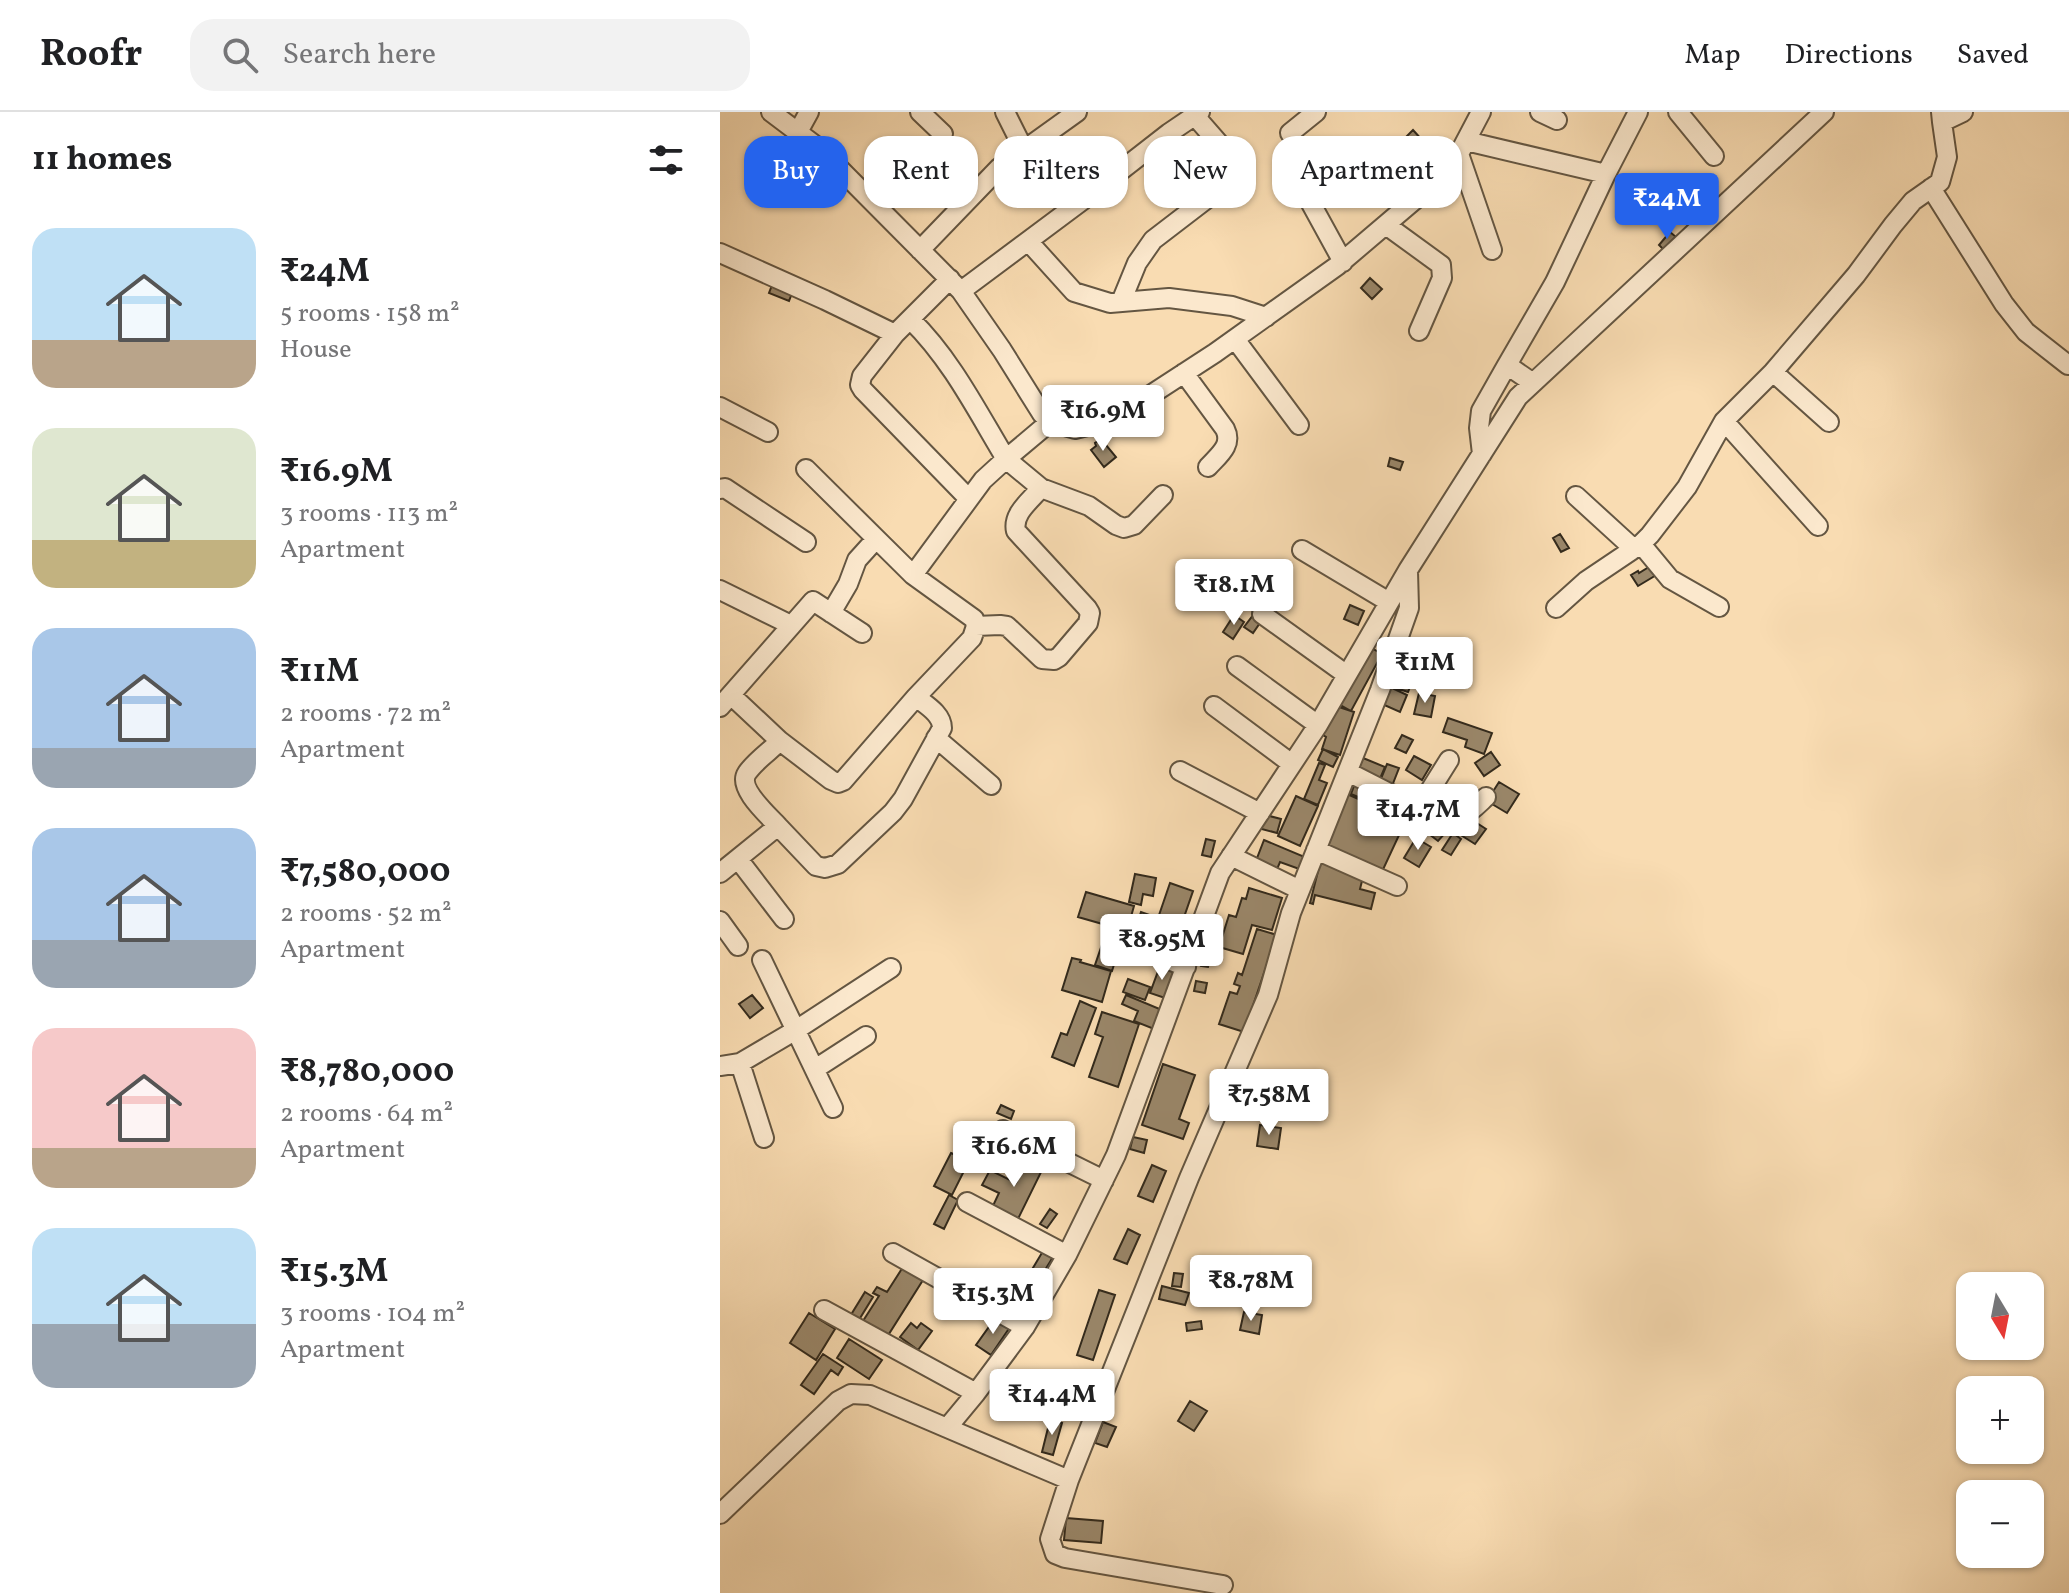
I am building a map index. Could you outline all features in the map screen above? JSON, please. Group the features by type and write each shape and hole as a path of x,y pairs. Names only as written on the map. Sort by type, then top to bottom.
{"street":[{"path":"771,112 820,149 955,285 1002,350 1042,414 1050,422 1075,429 1112,420 1235,339 1343,262 1406,208"},
{"path":"798,132 809,112"},
{"path":"920,112 943,134"},
{"path":"1005,112 1017,136"},
{"path":"1044,136 1077,112"},
{"path":"1290,133 1316,112"},
{"path":"1481,112 1462,147 1492,250"},
{"path":"1540,112 1557,120"},
{"path":"1482,454 1481,411 1555,282 1638,112"},
{"path":"1678,112 1714,156"},
{"path":"947,1428 1025,1327 1067,1255 1104,1180 1220,873 1318,725 1408,570 1518,397 1824,112"},
{"path":"1556,608 1586,581 1637,546 1687,487 1724,421 1773,372 1856,275 1913,201 1940,182 1947,157 1942,117 1963,112"},
{"path":"969,499 863,390 860,385 862,376 895,334 955,285 1028,241 1198,114 1243,171 1153,240 1137,263 1121,302"},
{"path":"1462,147 1606,174"},
{"path":"920,250 994,173"},
{"path":"1931,188 2004,304 2026,332 2068,365"},
{"path":"1313,208 1343,262"},
{"path":"1386,225 1441,265 1442,278 1419,331"},
{"path":"1028,241 1074,292 1110,303 1169,298 1232,306 1266,317"},
{"path":"720,253 895,334"},
{"path":"911,320 944,357 1006,459 1041,488 1089,506 1124,528 1134,525 1163,495"},
{"path":"1235,339 1299,425"},
{"path":"1507,365 1533,383"},
{"path":"1773,372 1829,422"},
{"path":"1184,373 1229,437 1228,444 1208,467"},
{"path":"720,407 768,432"},
{"path":"1724,421 1818,526"},
{"path":"913,575 983,480 1050,422"},
{"path":"806,469 913,575 974,619 976,626 972,638 838,783 726,702 813,601 862,633"},
{"path":"720,489 725,488 806,542"},
{"path":"976,626 1007,626 1042,659 1048,660 1059,657 1088,623 1090,613 1087,608 1014,526 1018,514 1041,488"},
{"path":"1576,496 1637,546 1670,579 1719,607"},
{"path":"831,613 848,584 857,560 876,539"},
{"path":"1302,550 1389,602"},
{"path":"1223,1585 1065,1558 1055,1554 1050,1539 1069,1480 1189,1178 1268,995 1291,913 1380,690 1409,608 1408,570"},
{"path":"720,590 791,625"},
{"path":"1262,614 1347,675"},
{"path":"1237,666 1318,725"},
{"path":"780,741 746,775 744,783 747,791 816,866 825,868 838,864 903,799 942,728 938,716 916,697"},
{"path":"1214,706 1292,764"},
{"path":"936,738 991,785"},
{"path":"1419,808 1449,760"},
{"path":"1180,771 1260,813"},
{"path":"1348,772 1440,819 1464,817 1486,797"},
{"path":"720,873 778,826"},
{"path":"1316,850 1397,886"},
{"path":"1231,856 1300,890"},
{"path":"738,859 784,919"},
{"path":"720,921 738,946"},
{"path":"1135,946 1186,967"},
{"path":"762,960 833,1108"},
{"path":"720,1066 740,1063 891,968"},
{"path":"815,1069 866,1036"},
{"path":"740,1063 764,1138"},
{"path":"1003,1130 1104,1180"},
{"path":"967,1202 1067,1255"},
{"path":"893,1253 1025,1327"},
{"path":"824,1310 976,1393"},
{"path":"720,1514 838,1401 851,1394 870,1395 1069,1480"}],"building":[{"path":"1670,232 1676,237 1664,250 1659,245"},
{"path":"1370,278 1382,289 1372,299 1361,288"},
{"path":"774,280 794,288 789,301 769,293"},
{"path":"1101,439 1116,457 1104,467 1091,450"},
{"path":"1390,458 1403,462 1400,470 1388,466"},
{"path":"1560,534 1569,548 1561,552 1553,538"},
{"path":"1652,565 1658,574 1638,586 1631,575"},
{"path":"1350,605 1364,611 1358,625 1344,619"},
{"path":"1254,614 1262,620 1253,633 1244,627"},
{"path":"1234,615 1244,622 1233,639 1223,632"},
{"path":"1405,640 1414,643 1405,664 1397,660"},
{"path":"1366,645 1382,654 1351,711 1335,702"},
{"path":"1414,645 1424,649 1417,668 1406,664"},
{"path":"1396,663 1415,670 1411,679 1393,672"},
{"path":"1390,675 1412,682 1408,692 1387,685"},
{"path":"1390,687 1407,695 1400,712 1382,704"},
{"path":"1419,693 1435,696 1431,717 1414,714"},
{"path":"1333,705 1354,712 1340,755 1322,749 1326,737 1323,735"},
{"path":"1448,718 1492,733 1484,754 1465,747 1467,740 1443,732"},
{"path":"1402,735 1413,740 1406,753 1395,748"},
{"path":"1323,749 1338,757 1333,767 1318,760"},
{"path":"1491,752 1500,765 1484,776 1475,763"},
{"path":"1414,756 1431,765 1422,780 1406,770"},
{"path":"1363,758 1385,767 1379,781 1357,773"},
{"path":"1319,763 1325,765 1319,780 1327,783 1318,805 1304,799"},
{"path":"1387,764 1399,768 1392,786 1380,781"},
{"path":"1356,781 1378,790 1372,803 1351,794"},
{"path":"1499,782 1519,794 1507,813 1487,801"},
{"path":"1379,791 1394,798 1382,825 1400,833 1380,876 1321,851 1347,794 1372,805"},
{"path":"1296,796 1318,806 1300,846 1278,836"},
{"path":"1397,799 1414,808 1401,832 1384,824"},
{"path":"1262,814 1281,819 1277,833 1258,828"},
{"path":"1466,816 1486,829 1475,844 1456,832"},
{"path":"1433,820 1446,832 1438,841 1424,830"},
{"path":"1453,833 1461,839 1451,855 1442,850"},
{"path":"1416,838 1431,847 1419,867 1404,858"},
{"path":"1206,839 1215,841 1211,857 1202,855"},
{"path":"1264,840 1307,858 1302,870 1280,862 1275,874 1254,866"},
{"path":"1321,859 1363,877 1360,889 1375,893 1371,909 1315,895 1313,904 1310,903"},
{"path":"1135,874 1156,878 1153,896 1143,894 1141,905 1129,902"},
{"path":"1170,883 1193,891 1173,949 1133,936 1141,912 1158,918"},
{"path":"1249,888 1282,898 1272,930 1252,925 1243,954 1219,947 1229,915 1236,917"},
{"path":"1086,892 1134,906 1127,931 1078,917"},
{"path":"1257,929 1277,935 1244,1032 1219,1024 1230,992 1237,994 1240,986 1234,984 1238,973 1242,975"},
{"path":"1106,933 1122,939 1112,971 1095,965"},
{"path":"1206,947 1213,949 1208,967 1201,966"},
{"path":"1072,958 1111,971 1102,1002 1062,990"},
{"path":"1160,966 1175,971 1165,998 1150,993"},
{"path":"1128,979 1150,987 1145,1000 1123,992"},
{"path":"1196,981 1207,983 1205,993 1194,991"},
{"path":"752,995 763,1008 750,1018 739,1004"},
{"path":"1126,995 1162,1010 1154,1029 1134,1021 1138,1011 1122,1004"},
{"path":"1080,1001 1096,1008 1074,1066 1052,1057 1061,1033 1067,1035"},
{"path":"1102,1012 1139,1024 1118,1087 1089,1077 1103,1037 1095,1034"},
{"path":"1163,1064 1195,1075 1179,1119 1189,1123 1183,1139 1142,1125"},
{"path":"1001,1105 1014,1111 1011,1119 997,1113"},
{"path":"1260,1125 1281,1128 1278,1149 1257,1146"},
{"path":"1133,1137 1147,1140 1144,1153 1130,1149"},
{"path":"951,1153 969,1161 952,1195 934,1186"},
{"path":"1031,1154 1046,1162 1016,1223 991,1210 999,1193 982,1185 990,1170 1016,1183"},
{"path":"1152,1165 1166,1171 1153,1202 1138,1196"},
{"path":"949,1195 958,1200 944,1229 934,1224"},
{"path":"1050,1209 1057,1214 1047,1228 1040,1224"},
{"path":"1128,1229 1140,1235 1127,1264 1114,1259"},
{"path":"1043,1251 1053,1257 1018,1314 1006,1306"},
{"path":"903,1267 923,1280 887,1337 863,1321 879,1296 873,1293 877,1287 887,1292"},
{"path":"1174,1273 1183,1274 1181,1287 1172,1286"},
{"path":"1225,1276 1235,1280 1231,1289 1221,1285"},
{"path":"1162,1286 1189,1293 1185,1305 1159,1299"},
{"path":"1099,1290 1115,1295 1093,1360 1077,1355"},
{"path":"865,1292 873,1297 857,1323 849,1318"},
{"path":"1244,1312 1262,1315 1259,1334 1240,1330"},
{"path":"809,1313 835,1329 816,1360 790,1343"},
{"path":"996,1317 1010,1327 991,1355 976,1345"},
{"path":"1201,1321 1202,1329 1187,1331 1186,1323"},
{"path":"911,1323 917,1328 921,1323 932,1331 918,1350 900,1337"},
{"path":"849,1339 882,1360 869,1379 837,1358"},
{"path":"823,1354 843,1367 838,1375 831,1370 814,1394 801,1385"},
{"path":"1190,1401 1207,1411 1194,1431 1178,1421"},
{"path":"1050,1420 1062,1423 1053,1455 1042,1452"},
{"path":"1103,1422 1116,1427 1107,1447 1095,1443"},
{"path":"1066,1518 1103,1521 1101,1543 1064,1540"}]}
